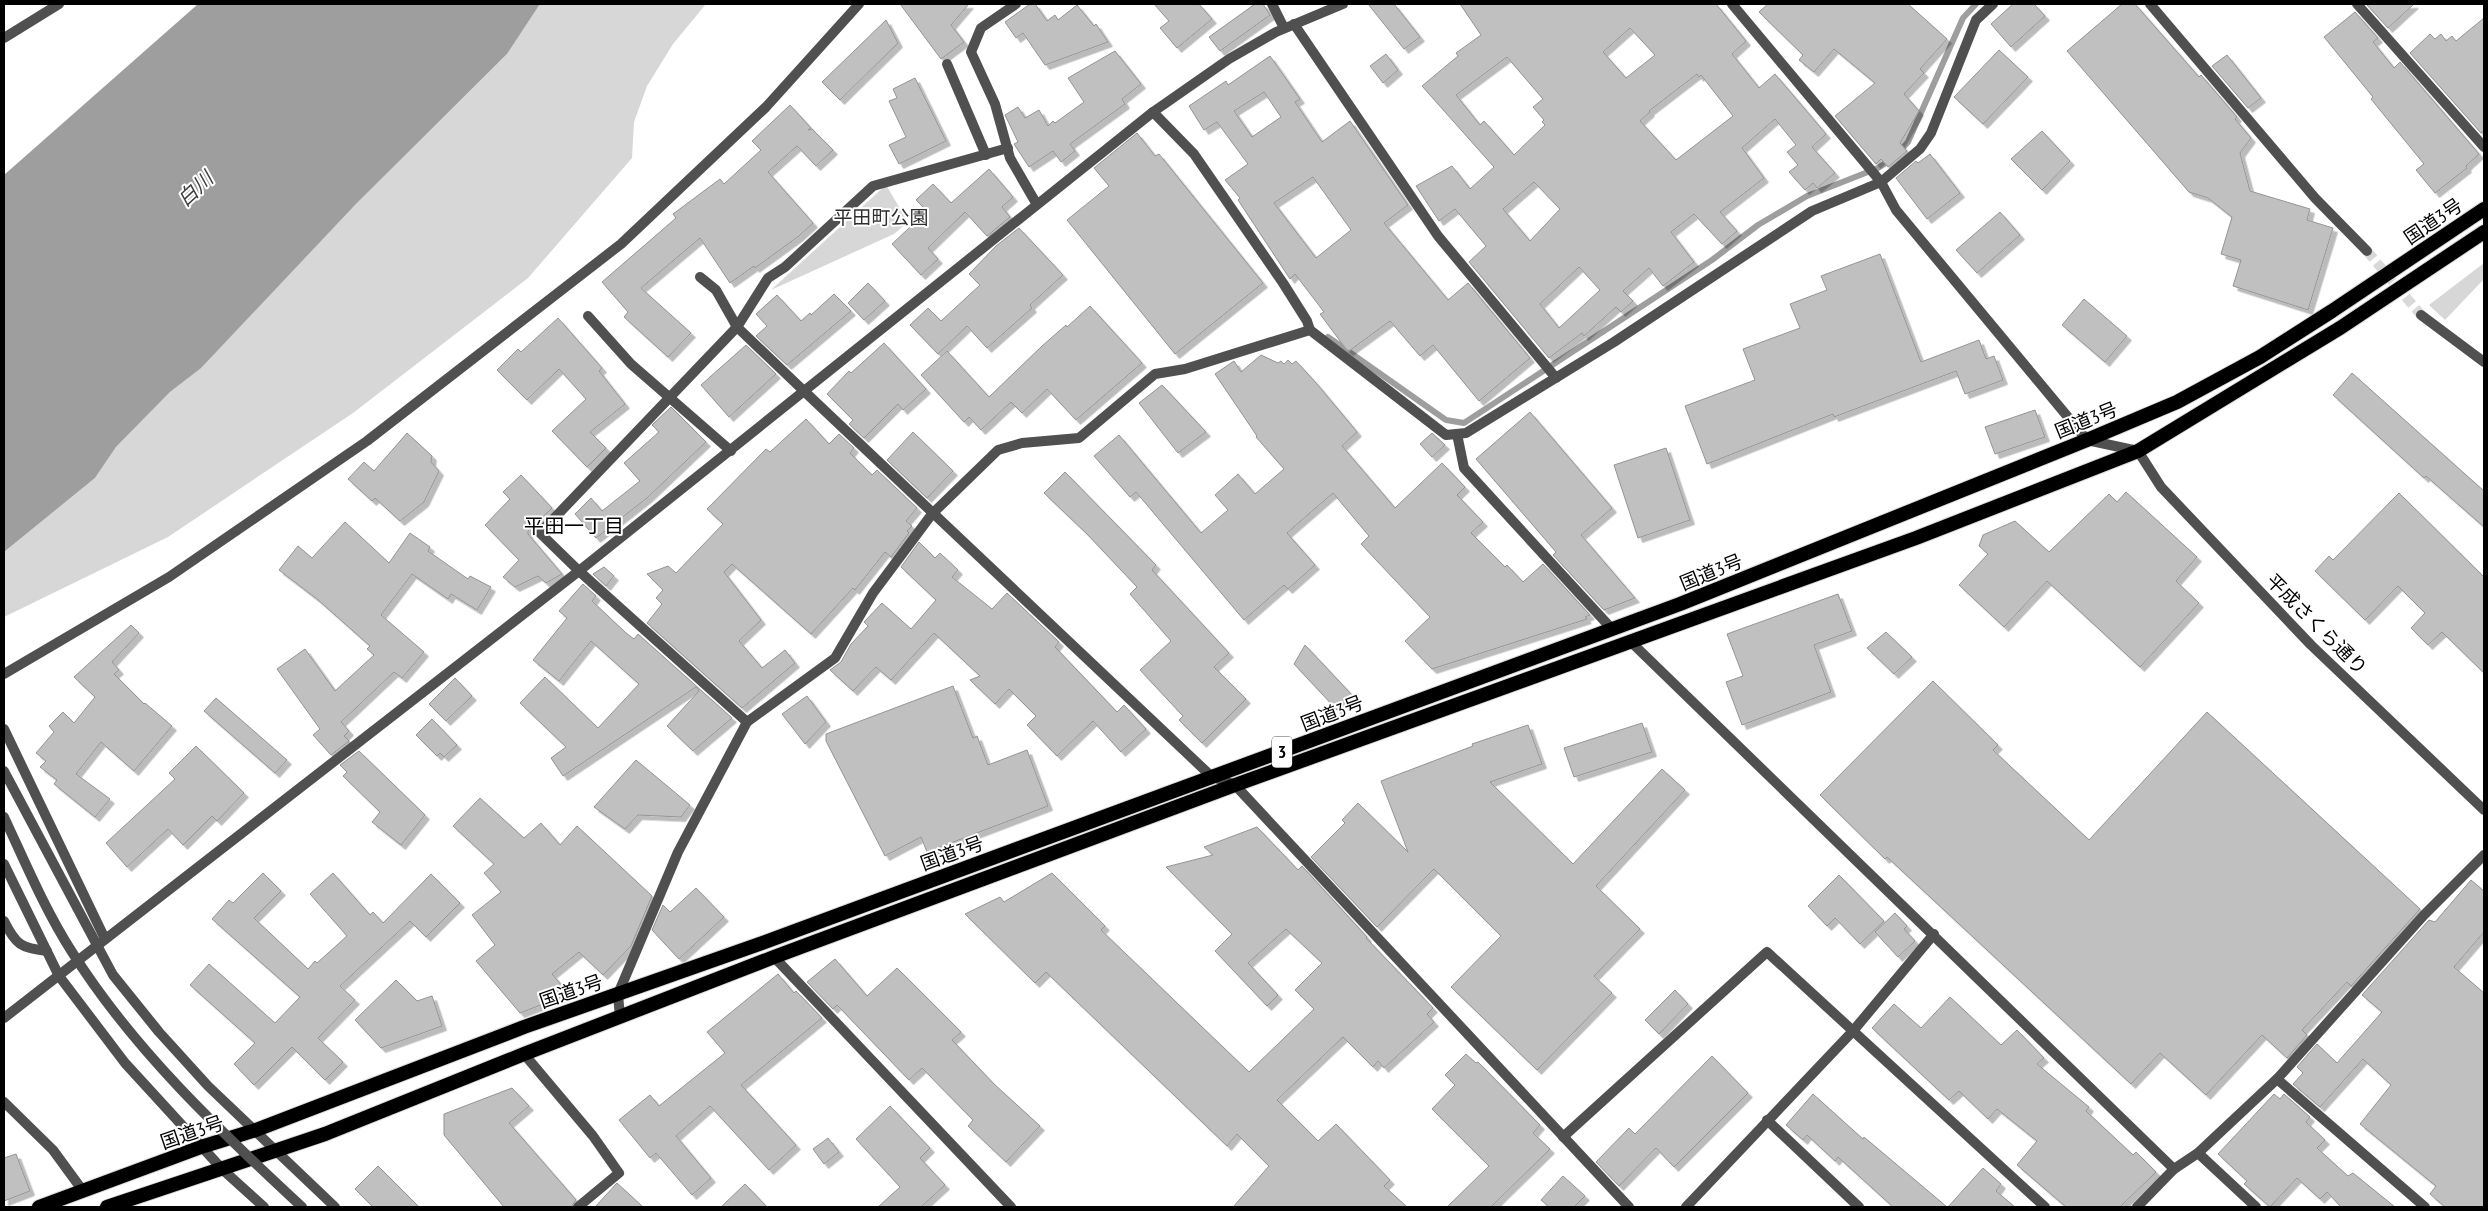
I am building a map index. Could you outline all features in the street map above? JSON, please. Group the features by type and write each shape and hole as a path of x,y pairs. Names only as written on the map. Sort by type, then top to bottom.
{"highway":[{"name":"国道3号","path":"39,1207 201,1147 256,1130 524,1028 1680,604 2087,440 2177,402 2260,357 2332,312 2484,209"},
{"name":"国道3号","path":"107,1207 223,1170 325,1134 774,957 1235,785 1908,541 2138,451 2340,328 2484,232"}],"street":[{"path":"4,38 59,4"},
{"path":"4,674 169,577 368,440 621,244 766,107 859,4"},
{"path":"1016,4 981,28 971,52 995,104 1010,158 1036,203"},
{"path":"1272,4 1290,26 1438,236 1556,378"},
{"path":"4,1018 579,572 805,392 1036,203 1153,112 1229,59 1290,26 1343,4"},
{"path":"1732,4 1881,182 1896,210 2087,440 2138,451"},
{"path":"1153,112 1194,154 1283,283 1307,321 1310,330 1446,436 1466,433 1556,378 1614,342 1812,211 1881,182 1920,149 1931,133 1976,20 1993,4"},
{"path":"2150,4 2315,198 2367,250"},
{"path":"2357,4 2484,147"},
{"path":"947,64 986,155"},
{"path":"747,722 579,572 540,533 738,327 768,278 785,267 873,186 1008,148"},
{"path":"700,277 716,290 738,327 932,514 1211,776 1235,785 1629,1207"},
{"path":"588,316 631,364 731,451"},
{"path":"2420,316 2484,362"},
{"path":"620,1018 618,994 678,852 747,722 835,658 872,593 932,514 998,450 1022,443 1079,438 1155,374 1185,369 1310,330"},
{"path":"1457,434 1464,468 1611,628"},
{"name":"平成さくら通り","path":"2138,451 2161,487 2311,645 2484,810"},
{"path":"1631,642 2174,1169"},
{"path":"4,729 101,942 114,975 159,1032 208,1086 336,1207"},
{"path":"4,771 101,942"},
{"path":"4,817 71,952 109,1004 159,1067 302,1207"},
{"path":"2138,1207 2174,1169 2198,1153 2277,1079 2424,915 2484,855"},
{"path":"4,864 59,976 125,1064 223,1170 264,1207"},
{"path":"4,921 11,936 25,948 48,951"},
{"path":"1686,1207 1853,1031 1934,934"},
{"path":"1563,1137 1767,952 2045,1207"},
{"path":"774,957 1011,1207"},
{"path":"524,1054 593,1136 619,1173 578,1207"},
{"path":"2277,1079 2425,1207"},
{"path":"4,1102 53,1150 83,1191"},
{"path":"1767,1120 1858,1207"},
{"path":"2198,1153 2256,1207"}],"green space":[{"path":"540,4 706,4 673,44 647,86 634,122 632,158 528,278 353,413 168,537 4,617 4,552 95,478 116,447 170,392 201,367 356,204 507,54"},
{"name":"平田町公園","path":"886,185 908,222 894,234 771,290"},
{"path":"2484,263 2484,279 2445,320 2429,305"}],"water":[{"name":"白川","path":"198,4 540,4 507,54 356,204 201,368 170,392 116,447 95,478 4,552 4,175"}],"building":[{"path":"900,4 969,4 951,25 964,42 941,59"},
{"path":"1030,4 1035,4 1047,21 1055,15 1058,20 1077,5 1094,26 1096,24 1108,42 1045,65 1023,33 1016,38 1005,22"},
{"path":"1154,4 1199,4 1212,19 1177,48 1160,28 1169,21"},
{"path":"1255,4 1263,4 1270,15 1220,51 1209,37"},
{"path":"1368,4 1394,4 1420,37 1404,49"},
{"path":"1460,4 1716,4 1746,41 1732,54 1759,88 1775,74 1826,134 1812,147 1835,173 1817,188 1813,183 1805,190 1789,172 1798,165 1787,152 1796,145 1775,119 1742,148 1764,178 1720,212 1737,231 1722,244 1694,214 1671,232 1694,262 1663,286 1649,268 1623,291 1633,301 1621,312 1616,307 1584,336 1582,333 1549,358 1469,262 1486,246 1455,209 1439,221 1416,186 1452,166 1470,189 1494,167 1422,86 1458,56 1456,53 1481,35","holes":["1630,28 1655,55 1626,78 1603,52","1507,57 1543,99 1533,107 1544,120 1542,122 1545,125 1514,155 1484,121 1480,125 1456,95","1697,74 1699,77 1701,75 1733,116 1676,160 1640,121 1649,111","1534,182 1560,209 1530,241 1503,209","1579,267 1600,290 1559,328 1540,304"]},
{"path":"1768,4 1908,4 1947,39 1920,69 1924,73 1904,94 1919,111 1900,143 1907,151 1888,167 1881,159 1876,164 1835,116 1875,83 1834,49 1814,72 1799,60 1803,55 1759,12"},
{"path":"2013,4 2034,4 2045,16 2011,47 1991,24"},
{"path":"2122,4 2135,4 2237,117 2235,119 2251,138 2240,153 2250,191 2310,209 2307,220 2333,228 2308,310 2233,286 2241,260 2221,254 2232,217 2208,198 2189,192 2067,51"},
{"path":"2366,4 2414,4 2388,28"},
{"path":"2355,12 2378,38 2373,42 2394,68 2400,62 2479,154 2466,166 2467,168 2435,193 2416,170 2424,164 2324,37"},
{"path":"2484,18 2484,130 2481,133 2410,53 2430,34 2435,39 2441,34 2446,41 2452,36 2456,41"},
{"path":"886,20 898,43 840,100 822,82"},
{"path":"1999,50 2028,77 1983,124 1954,97"},
{"path":"1115,51 1141,84 1122,99 1125,104 1070,144 1075,151 1061,162 1053,151 1029,167 1014,144 1018,142 1005,115 1018,107 1025,118 1039,110 1048,126 1053,121 1055,123 1084,102 1068,78"},
{"path":"1386,54 1398,70 1383,83 1370,66"},
{"path":"2227,55 2261,98 2248,108 2212,66"},
{"path":"1270,56 1300,99 1295,102 1322,142 1350,121 1408,205 1384,223 1448,300 1468,283 1530,358 1479,401 1433,345 1420,356 1390,321 1349,351 1346,349 1320,314 1324,312 1295,274 1290,279 1238,200 1240,198 1225,180 1248,164 1217,122 1204,130 1189,106 1226,81 1228,85","holes":["1264,92 1281,117 1252,137 1234,111","1313,177 1351,230 1316,258 1274,203"]},
{"path":"915,78 946,141 899,164 889,145 906,137 889,101 897,98 893,89"},
{"path":"790,105 811,128 808,130 812,129 833,150 816,166 797,146 768,172 813,223 799,236 755,268 754,266 730,283 700,238 641,288 691,333 668,357 624,317 628,312 602,282 676,218 673,214 720,179 724,184 761,150 752,141"},
{"path":"2042,131 2070,161 2042,190 2011,159"},
{"path":"1137,133 1155,156 1159,154 1263,283 1175,354 1067,220 1109,186 1094,168"},
{"path":"1930,154 1960,193 1927,219 1896,178 1916,161 1918,163"},
{"path":"989,169 1013,197 1002,207 1010,217 987,236 965,212 928,248 938,259 921,275 892,244 927,211 916,200 933,184 951,203"},
{"path":"2000,212 2020,235 1977,273 1956,250"},
{"path":"1019,228 1063,275 1030,305 1032,308 987,348 967,326 938,354 910,325 928,308 941,321 980,285 969,274 996,246"},
{"path":"1880,254 1921,362 1979,340 1986,359 1994,356 2003,380 1965,394 1956,371 1834,417 1833,414 1707,464 1685,406 1755,380 1743,349 1800,328 1790,304 1827,290 1821,276"},
{"path":"868,283 885,301 864,320 848,303"},
{"path":"834,294 851,311 787,365 756,336 767,326 756,314 777,295 801,321 810,313 811,315"},
{"path":"2084,299 2127,336 2105,362 2062,325"},
{"path":"1090,306 1142,363 1076,420 1047,389 1022,413 1011,402 981,430 969,417 964,422 921,375 947,351 989,397 1042,346"},
{"path":"558,318 602,368 599,371 625,404 590,432 606,448 587,467 552,431 586,399 559,369 527,400 497,370 518,349 521,352"},
{"path":"884,343 926,389 903,410 898,404 864,438 849,424 853,420 827,394 849,371 851,373"},
{"path":"746,345 776,374 729,417 701,385"},
{"path":"1261,355 1278,363 1281,361 1284,364 1288,360 1292,364 1296,361 1317,384 1357,432 1342,446 1395,508 1442,463 1465,487 1457,495 1483,522 1471,533 1523,582 1543,564 1590,615 1585,617 1587,619 1432,669 1405,641 1430,617 1361,544 1369,536 1333,493 1287,533 1315,565 1288,589 1284,585 1244,620 1136,492 1130,497 1094,456 1119,435 1201,533 1228,510 1215,495 1238,474 1255,494 1284,469 1256,437 1215,374 1234,361 1241,372"},
{"path":"2352,373 2484,491 2484,527 2426,476 2424,478 2333,395"},
{"path":"1162,385 1206,432 1178,453 1139,403"},
{"path":"671,407 706,442 647,498 596,538 575,514 591,498 602,511 640,481 624,463 659,432 652,425"},
{"path":"2035,410 2045,437 1995,454 1985,427"},
{"path":"1530,412 1612,508 1581,535 1635,598 1604,610 1553,555 1556,552 1476,459"},
{"path":"806,419 829,444 839,434 854,448 850,453 872,475 877,470 917,508 906,521 912,526 907,531 909,533 891,557 885,552 855,590 853,588 811,634 732,564 724,572 761,620 739,641 762,668 785,650 795,663 742,708 647,623 662,604 656,598 663,590 647,574 668,566 676,573 723,524 707,509 766,449 770,452"},
{"path":"913,432 953,471 927,498 887,460"},
{"path":"407,433 432,456 431,462 439,471 424,502 400,521 375,498 372,501 348,479 364,462 374,471"},
{"path":"1432,433 1445,445 1432,457 1420,444"},
{"path":"1666,448 1690,520 1638,538 1614,465"},
{"path":"1065,472 1156,565 1152,570 1229,653 1214,667 1246,699 1202,743 1179,720 1183,716 1140,670 1171,641 1130,594 1137,587 1087,534 1044,493"},
{"path":"521,475 552,508 528,531 528,534 562,574 546,583 538,576 515,587 503,577 519,560 485,525 510,499 503,492"},
{"path":"2126,492 2197,557 2176,581 2199,603 2140,667 2047,581 2004,627 1959,585 1988,554 1979,546 1983,535 2015,521 2049,552 2109,494 2117,502"},
{"path":"2399,493 2484,577 2484,673 2442,632 2428,645 2411,628 2425,613 2398,586 2365,620 2315,571 2329,556 2333,560"},
{"path":"345,522 389,563 410,533 430,547 428,551 468,579 470,576 491,587 477,610 451,594 448,599 412,574 381,615 424,652 402,678 394,672 341,722 349,731 344,736 349,741 331,755 313,735 320,729 277,669 305,649 335,691 374,655 367,649 370,646 317,599 279,570 298,546 312,558"},
{"path":"919,542 935,558 940,553 958,570 952,577 992,609 1007,593 1059,642 1055,647 1117,712 1124,705 1146,729 1121,752 1093,721 1057,756 1027,725 1036,716 1009,689 995,704 970,680 980,676 934,633 891,680 876,667 853,691 830,670 841,662 851,644 868,626 864,622 882,603 911,629 936,600 901,567"},
{"path":"604,567 614,576 606,586 593,574"},
{"path":"583,584 596,596 592,601 626,633 634,639 638,634 732,718 693,751 667,726 699,691 696,687 563,776 551,758 566,747 520,703 545,677 598,728 639,684 591,641 559,681 533,660 567,618 559,611"},
{"path":"1838,594 1852,631 1814,645 1831,692 1742,725 1726,682 1743,676 1727,634"},
{"path":"131,625 139,633 112,662 119,670 114,674 144,704 172,726 134,771 101,742 76,774 110,799 95,817 54,784 57,780 40,767 46,761 36,753 54,732 49,726 63,712 74,723 95,697 74,677"},
{"path":"1886,632 1912,657 1894,674 1867,648"},
{"path":"1305,645 1353,696 1337,710 1294,664"},
{"path":"455,678 472,696 446,721 429,704"},
{"path":"1933,681 1998,745 1993,750 2089,840 2207,712 2420,909 2351,986 2347,982 2302,1030 2307,1035 2287,1058 2262,1035 2206,1095 2160,1053 2131,1084 1887,857 1885,859 1820,795"},
{"path":"953,686 973,738 977,736 988,765 1027,750 1048,806 927,852 921,837 885,856 826,741 826,734"},
{"path":"807,696 826,722 805,744 782,714"},
{"path":"216,698 287,760 275,773 204,711"},
{"path":"432,719 457,745 444,757 440,753 437,756 416,735"},
{"path":"1642,723 1652,752 1574,777 1564,748"},
{"path":"1528,725 1542,764 1490,782 1573,864 1662,769 1685,790 1596,886 1640,929 1594,976 1612,993 1537,1070 1451,987 1501,936 1434,869 1377,927 1311,857 1345,823 1342,820 1358,803 1408,852 1381,781 1473,746 1472,744"},
{"path":"196,746 244,793 217,821 212,816 183,845 168,829 127,867 106,843 175,779 169,773"},
{"path":"359,751 425,815 401,845 372,822 380,812 343,776 347,772 340,765"},
{"path":"636,760 690,805 681,817 638,815 625,829 594,807"},
{"path":"480,798 524,838 541,823 560,845 577,826 652,896 631,946 603,975 579,952 552,974 569,994 520,1013 476,961 495,945 472,915 501,892 484,873 494,864 453,826"},
{"path":"1257,827 1298,870 1302,866 1366,938 1433,1008 1427,1014 1434,1022 1384,1068 1378,1061 1373,1067 1343,1037 1277,1100 1318,1141 1336,1124 1390,1180 1384,1186 1407,1207 1233,1207 1269,1166 1237,1134 1227,1146 1046,972 1035,983 965,914 1000,897 1004,902 1052,873 1105,926 1101,930 1249,1072 1314,1009 1295,990 1322,963 1286,929 1248,963 1278,995 1267,1006 1215,951 1232,934 1166,867 1213,855 1204,847"},
{"path":"263,873 281,891 254,918 308,969 315,961 317,963 347,936 310,894 333,873 370,915 373,912 383,923 431,874 460,903 426,937 410,921 340,986 355,1000 318,1038 343,1062 325,1080 292,1047 254,1085 234,1064 255,1043 190,985 209,964 275,1023 300,997 212,919 229,900 233,903"},
{"path":"1839,875 1884,921 1860,944 1835,918 1827,926 1808,906"},
{"path":"2471,880 2484,891 2484,932 2454,967 2484,993 2484,1207 2445,1207 2430,1194 2436,1186 2360,1124 2391,1085 2363,1059 2320,1107 2293,1084 2303,1073 2297,1067 2317,1044 2337,1063 2382,1012 2362,995 2429,920 2435,922"},
{"path":"696,888 724,917 679,959 652,930 663,905 670,912"},
{"path":"1895,913 1907,926 1904,929 1915,941 1898,957 1875,932"},
{"path":"835,959 867,996 897,968 961,1032 952,1040 994,1084 1040,1126 1006,1162 968,1126 973,1120 922,1068 909,1080 837,1005 833,1009 807,982"},
{"path":"778,974 794,993 796,991 822,1018 741,1085 796,1145 769,1170 710,1106 676,1136 711,1178 692,1195 656,1153 650,1158 619,1120 650,1095 659,1106 725,1053 707,1032"},
{"path":"396,980 417,1001 432,996 442,1026 381,1048 355,1020"},
{"path":"1675,990 1688,1004 1659,1034 1645,1020"},
{"path":"1950,997 2001,1045 2017,1030 2044,1058 2037,1064 2089,1107 2086,1111 2133,1155 2136,1152 2156,1172 2120,1207 2066,1207 2017,1165 2037,1141 1997,1109 1988,1119 1959,1091 1949,1100 1872,1028 1894,1004 1921,1028"},
{"path":"1466,1054 1476,1063 1478,1062 1540,1125 1533,1133 1550,1149 1491,1207 1447,1207 1489,1166 1432,1109 1455,1085 1445,1075"},
{"path":"1712,1056 1748,1093 1674,1167 1656,1148 1619,1186 1596,1162 1629,1128 1635,1134"},
{"path":"512,1088 529,1106 509,1123 576,1200 571,1207 504,1207 444,1135 444,1114"},
{"path":"1813,1094 1863,1139 1864,1137 1947,1207 1893,1207 1838,1157 1835,1161 1807,1135 1803,1140 1786,1125"},
{"path":"2274,1094 2280,1099 2284,1094 2310,1117 2306,1122 2325,1140 2317,1148 2348,1176 2353,1173 2395,1207 2341,1207 2327,1192 2320,1199 2297,1178 2270,1207 2244,1184 2247,1181 2218,1154"},
{"path":"890,1106 930,1148 920,1158 945,1185 921,1207 878,1207 900,1187 856,1139"},
{"path":"828,1138 839,1152 824,1164 813,1149"},
{"path":"16,1154 30,1191 4,1201 4,1158"},
{"path":"378,1166 419,1207 373,1207 355,1189"},
{"path":"1983,1168 2001,1184 1996,1191 2015,1207 1948,1207"},
{"path":"1563,1176 1585,1196 1574,1207 1549,1207 1541,1200"},
{"path":"617,1183 643,1207 595,1207"},
{"path":"745,1184 767,1207 721,1207"}],"waterway":[{"path":"1899,152 1908,142 1963,18 1976,4"},
{"path":"1328,337 1446,420 1464,423 1712,260 1758,225 1807,196 1878,168 1892,159"}],"tunnel":[{"path":"2367,251 2421,315"}],"district":[{"name":"平田一丁目","path":"574,526"}]}
